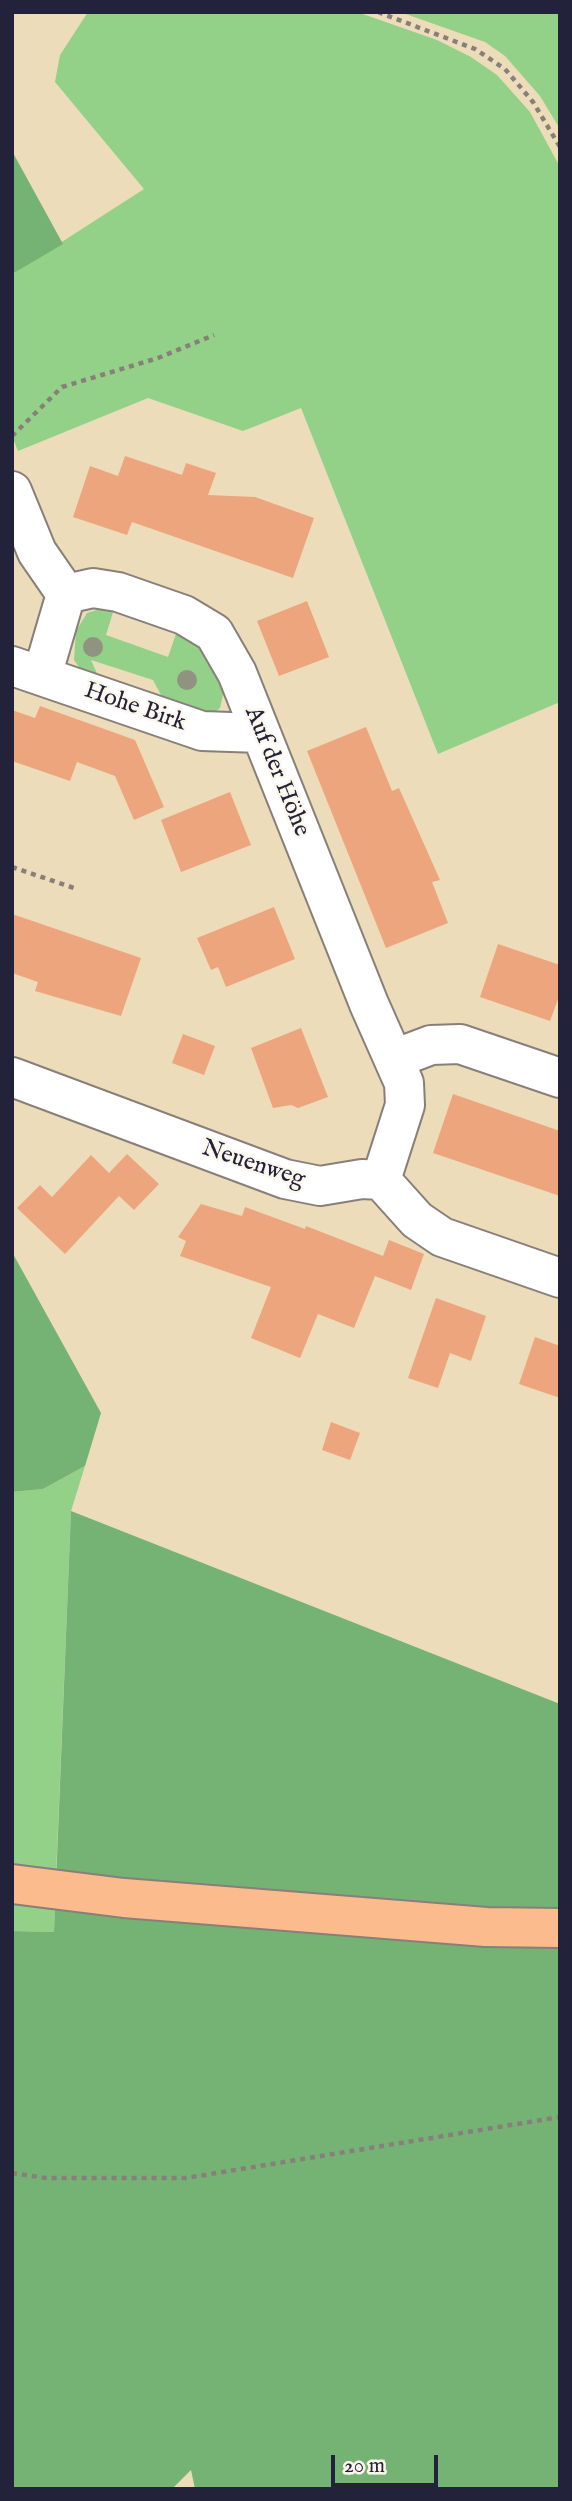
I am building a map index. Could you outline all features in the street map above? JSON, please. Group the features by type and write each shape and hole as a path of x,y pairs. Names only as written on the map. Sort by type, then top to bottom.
{"main road":[{"path":"12,1884 166,1901 486,1927 560,1928"}],"street":[{"path":"12,491 37,552 66,594 27,671"},
{"name":"Auf der Höhe","path":"66,594 93,588 118,592 202,624 214,633 237,673 369,1004 404,1083 405,1105 381,1180"},
{"name":"Hohe Birk","path":"27,671 201,731 260,733"},
{"path":"394,1059 431,1045 460,1044 560,1077"},
{"name":"Neuenweg","path":"12,1077 285,1180 320,1186 362,1179 381,1180"},
{"path":"381,1180 417,1220 442,1237 560,1278"}],"path":[{"path":"378,12 475,49 505,69 533,102 560,147"},
{"path":"12,436 62,387 158,358 214,335"},
{"path":"12,867 74,888"},
{"path":"12,2173 47,2178 186,2178 560,2117"}],"green space":[{"path":"88,12 357,12 437,40 471,57 497,75 530,112 560,167 560,702 438,754 301,408 243,431 148,398 18,451 12,436 12,274 144,189 55,82 60,55"},
{"path":"400,12 560,12 560,129 540,96 505,56 485,42"},
{"path":"12,151 63,244 12,274"},
{"path":"114,609 106,635 168,657 177,631 202,646 225,686 220,708 210,716 169,710 153,680 91,660 103,687 83,673 74,660 76,631 87,613"},
{"path":"12,1252 101,1413 85,1466 43,1489 12,1492"},
{"path":"85,1466 71,1511 56,1875 12,1868 12,1492 43,1489"},
{"path":"71,1511 560,1704 560,2489 195,2489 191,2470 172,2489 12,2489 12,1931 54,1932"},
{"path":"12,1903 55,1907 54,1932 12,1931"}],"building":[{"path":"125,456 182,475 186,463 216,473 208,495 255,497 314,518 293,578 132,522 127,535 73,517 90,466 118,476"},
{"path":"307,601 329,657 279,676 257,621"},
{"path":"40,706 135,740 164,807 134,820 115,776 77,762 70,781 12,761 12,710 35,718"},
{"path":"366,727 392,791 399,788 440,880 432,882 448,923 386,948 307,751"},
{"path":"230,792 251,845 181,872 161,820"},
{"path":"274,907 295,959 226,987 218,967 211,970 197,938"},
{"path":"12,914 141,958 121,1016 35,991 38,982 12,973"},
{"path":"498,944 560,965 560,994 550,1021 480,997"},
{"path":"301,1028 328,1097 298,1108 291,1105 273,1108 251,1048"},
{"path":"183,1034 215,1046 204,1075 172,1063"},
{"path":"453,1094 560,1131 560,1196 433,1153"},
{"path":"127,1154 159,1184 134,1210 119,1196 65,1254 17,1208 40,1185 52,1197 91,1155 109,1173"},
{"path":"201,1204 242,1216 245,1207 305,1229 306,1226 383,1256 389,1240 424,1254 411,1290 375,1276 354,1328 318,1314 300,1358 251,1338 271,1287 180,1256 186,1241 178,1237"},
{"path":"436,1298 486,1316 471,1361 450,1353 438,1388 408,1378"},
{"path":"535,1337 560,1346 560,1398 519,1384"},
{"path":"331,1422 360,1433 350,1460 322,1450"}]}
